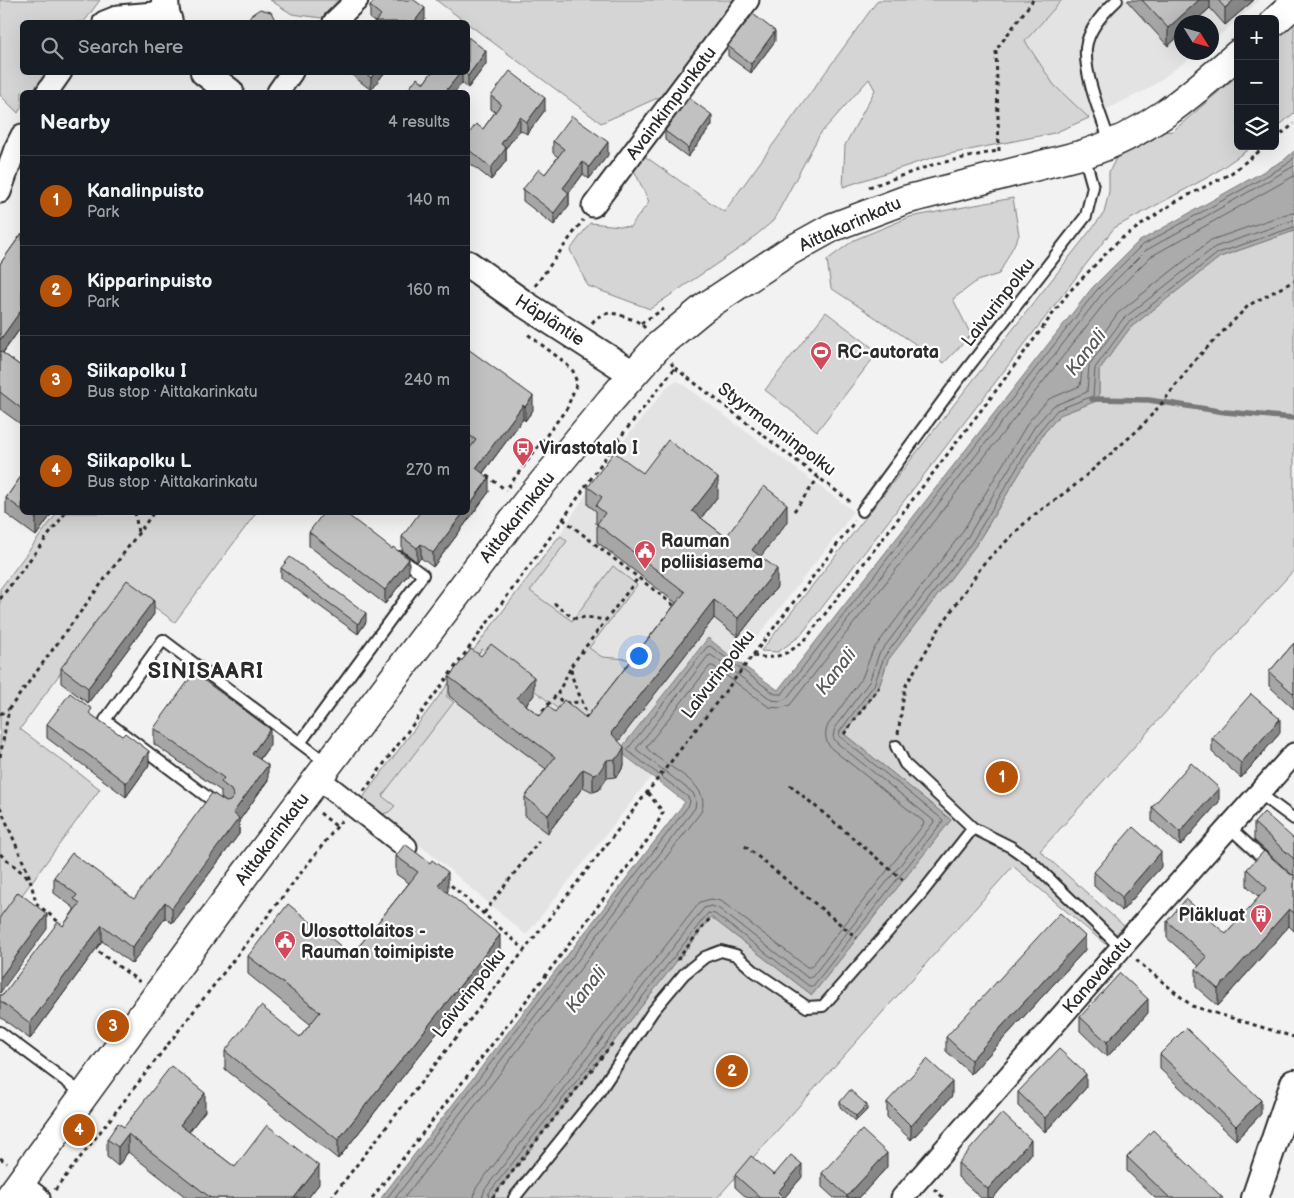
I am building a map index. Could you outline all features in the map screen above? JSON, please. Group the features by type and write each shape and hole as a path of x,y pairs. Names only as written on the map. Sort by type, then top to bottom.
{"main road":[{"path":"1279,17 1294,4"},
{"name":"Aittakarinkatu","path":"26,1188 84,1095 246,873 526,503 659,345 705,308 788,252 833,227 904,200 1084,154 1112,145 1148,124 1195,92 1234,58"}],"street":[{"path":"336,20 357,0"},
{"name":"Avainkimpunkatu","path":"593,206 748,0"},
{"path":"109,20 119,16 167,11"},
{"path":"48,90 59,75"},
{"path":"208,75 227,90"},
{"path":"279,90 290,75"},
{"path":"0,192 20,139"},
{"name":"Häpläntie","path":"470,265 523,303 633,374"},
{"name":"Kanavakatu","path":"902,1198 1120,948 1294,754"},
{"path":"323,771 353,805 406,847"},
{"path":"1255,1198 1294,1083"}],"lane":[{"path":"1112,145 1089,77 1086,48 1092,30 1105,11 1117,0"},
{"name":"Laivurinpolku","path":"862,511 961,376 1086,216 1094,187 1084,154"},
{"path":"300,743 423,575 394,553"},
{"path":"226,811 105,720 163,640 300,743 323,771"},
{"path":"896,746 905,764 973,828 1011,847 1031,861 1120,948"},
{"path":"1259,793 1294,819"},
{"path":"1229,827 1274,868"},
{"path":"514,1198 597,1095 653,1011 684,974 705,957 721,951 736,955 754,971 807,1007 823,1006 921,894 973,828"},
{"path":"0,1032 84,1095"}],"path":[{"path":"999,151 996,50 1033,0"},
{"path":"1279,136 1294,124"},
{"path":"753,656 764,658 778,657 792,651 805,640 992,396 1069,292 1119,240 1175,202 1230,174 1261,150"},
{"path":"523,303 593,206"},
{"path":"896,746 905,687 937,632 984,563 1030,518 1074,486 1139,428 1163,402 1196,359 1248,305 1294,281"},
{"name":"Styyrmanninpolku","path":"659,345 675,368 862,511"},
{"path":"0,1158 26,1188 353,805 563,519 614,445 675,368"},
{"path":"475,468 506,490"},
{"path":"794,512 819,477"},
{"name":"Laivurinpolku","path":"331,1198 648,793 862,511"},
{"path":"0,599 64,515"},
{"path":"136,515 138,534"},
{"path":"0,714 9,709 152,515"},
{"path":"563,519 676,607"},
{"path":"536,718 558,693 571,666 638,578"},
{"path":"554,603 572,617 607,620"},
{"path":"571,666 571,677 582,702 587,720"},
{"path":"844,734 879,687"},
{"path":"558,693 560,700 582,702"},
{"path":"0,757 9,709"},
{"path":"790,784 903,880"},
{"path":"372,1198 652,834 663,812 648,793"},
{"path":"0,807 30,879 36,902 67,929"},
{"path":"484,913 539,841"},
{"path":"746,846 858,938"},
{"path":"0,854 30,879"},
{"path":"441,877 524,949"},
{"path":"674,964 711,917"},
{"path":"90,946 144,985"},
{"path":"1120,948 1192,1006 1294,1037"},
{"path":"492,1198 620,1034"}],"shaded area":[{"path":"0,0 100,0 85,20 20,20 20,75 46,75 34,90 20,90 20,110 18,113 0,95"},
{"path":"270,0 338,0 322,18 292,14"},
{"path":"436,0 735,0 662,96 601,123 470,25 470,20 463,20"},
{"path":"878,0 1062,0 1025,41 1054,85 1089,118 1054,133 934,157 843,187 845,145 875,90 869,79 820,134 773,221 743,246 650,309 588,286 570,250 590,223 630,227 649,202 633,168 643,155 724,212"},
{"path":"1062,0 1260,0 1243,15 1234,15 1234,23 1219,36 1219,15 1174,15 1174,60 1187,60 1148,89 1089,118 1054,85 1025,41"},
{"path":"1294,22 1294,113 1279,126 1279,60 1279,35"},
{"path":"1234,78 1234,150 1247,150 1212,175 1114,228 800,636 778,652 761,651 1104,213 1109,191 1109,172 1118,154 1151,133 1173,131"},
{"path":"1013,198 1019,235 999,274 977,281 953,299 971,335 944,363 831,288 827,260 854,240 910,217"},
{"path":"1294,231 1294,570 1040,851 1124,926 1105,944 1013,866 717,1198 492,1198 711,917 812,995 951,820 844,734 879,687 888,660 976,545 1044,433 1059,415 1099,400 1099,370 1130,328 1220,257"},
{"name":"RC-autorata","path":"826,312 878,352 817,431 765,390"},
{"path":"678,381 853,511 843,527 738,662 708,638 619,751 652,776 526,935 365,801 364,796 557,539 607,461 669,385"},
{"path":"56,515 255,515 175,622 124,585 20,729 100,789 0,925 0,589"},
{"path":"561,536 567,541 530,591 572,621 613,566 637,585 589,648 602,657 628,659 635,663 588,724 572,720 482,649 446,696 454,702 382,796 395,806 389,812 383,814 365,801 364,796"}],"water":[{"name":"Kanali","path":"1294,151 1294,231 1220,257 1130,328 1099,370 1099,400 1060,415 1044,433 976,545 888,660 879,687 844,734 951,820 812,995 711,917 492,1198 381,1198 685,802 619,751 708,638 778,690 1092,288 1138,242 1284,160"}],"building":[{"path":"375,0 414,0 425,8 416,20 377,20 381,15 370,6"},
{"path":"1142,0 1199,0 1182,15 1174,15 1174,23 1168,28"},
{"path":"1218,0 1234,0 1225,8"},
{"path":"260,9 271,12 275,20 249,20 251,15"},
{"path":"753,14 775,31 751,64 728,46"},
{"path":"470,39 486,51 470,73"},
{"path":"510,71 545,98 527,122 520,117 501,144 506,148 491,168 470,151 470,132 476,124 483,129 501,104 491,96"},
{"path":"430,75 459,75 447,90 408,90 417,78 424,83"},
{"path":"689,98 712,115 688,148 665,131"},
{"path":"572,116 608,142 589,167 583,162 563,188 569,193 554,213 523,189 539,169 545,174 564,149 553,141"},
{"path":"20,236 20,312 0,340 0,264"},
{"path":"470,350 533,396 525,407 523,405 476,468 489,478 470,504 470,448 476,440 470,436"},
{"path":"0,351 20,366 20,407 0,392"},
{"path":"668,440 718,478 692,511 726,537 764,486 787,504 752,550 777,569 738,618 714,600 611,733 624,747 619,756 615,759 607,760 599,772 593,774 583,769 548,815 525,797 555,757 449,677 471,649 481,656 491,644 534,677 517,698 540,716 548,706 555,712 564,700 586,718 685,592 597,524 605,513 596,506 602,497 588,487 614,452 643,473"},
{"path":"20,478 20,508 6,498"},
{"path":"31,515 39,515 36,519"},
{"path":"322,515 348,515 392,549 393,547 409,559 385,590 309,532"},
{"path":"418,515 462,515 433,553 421,544 417,548 402,537"},
{"path":"290,557 366,613 358,624 281,568"},
{"path":"127,580 154,600 88,688 61,668"},
{"path":"1294,643 1294,694 1269,672"},
{"path":"194,673 270,729 252,754 268,765 233,813 239,818 172,908 165,902 132,948 102,925 30,1023 0,1001 0,995 3,995 58,922 63,926 80,903 74,899 77,895 54,877 72,853 134,899 212,793 226,802 230,801 234,796 231,790 221,782 224,778 154,728"},
{"path":"70,693 92,709 89,713 122,736 125,733 149,751 126,783 47,724"},
{"path":"1251,694 1280,719 1241,763 1212,738"},
{"path":"1191,763 1219,788 1180,832 1152,807"},
{"path":"1264,812 1294,839 1294,859 1254,823"},
{"path":"1133,827 1161,852 1122,897 1094,872"},
{"path":"405,844 430,863 432,860 448,872 438,885 500,935 338,1140 225,1051 261,1006 300,1037 320,1012 248,956 288,904 352,955 418,872 396,856"},
{"name":"Pläkluat","path":"1264,851 1290,874 1294,875 1294,913 1289,909 1218,989 1196,969 1207,957 1167,921 1186,899 1226,934 1267,888 1247,869"},
{"path":"18,892 47,914 0,978 0,917"},
{"path":"1060,913 1085,936 971,1060 946,1037"},
{"path":"1120,973 1148,999 1107,1042 1080,1017"},
{"path":"1186,1028 1261,1100 1236,1126 1160,1054"},
{"path":"1059,1049 1086,1074 1045,1118 1018,1092"},
{"path":"927,1059 952,1082 911,1126 887,1102"},
{"path":"171,1066 205,1093 180,1125 235,1167 267,1125 319,1166 294,1198 211,1198 128,1134 118,1147 107,1139 118,1123 124,1127"},
{"path":"850,1090 867,1105 856,1116 840,1102"},
{"path":"1002,1113 1031,1140 988,1189 958,1163"},
{"path":"862,1130 887,1153 847,1196 822,1173"},
{"path":"1153,1130 1223,1198 1170,1198 1127,1157"},
{"path":"791,1155 802,1164 778,1192 784,1198 761,1198 735,1175 751,1156 774,1175"}],"waterway":[{"path":"1092,399 1149,400 1225,412 1294,418"}],"place":[{"name":"RC-autorata","path":"821,371"},
{"name":"Virastotalo I","path":"523,467"},
{"name":"Rauman poliisiasema","path":"645,570"},
{"name":"Kanalinpuisto","path":"1002,777"},
{"name":"Pläkluat","path":"1261,934"},
{"name":"Ulosottolaitos - Rauman toimipiste","path":"285,960"},
{"name":"Siikapolku I","path":"113,1026"},
{"name":"Kipparinpuisto","path":"732,1071"},
{"name":"Siikapolku L","path":"79,1130"}],"district":[{"name":"SINISAARI","path":"206,670"}]}
